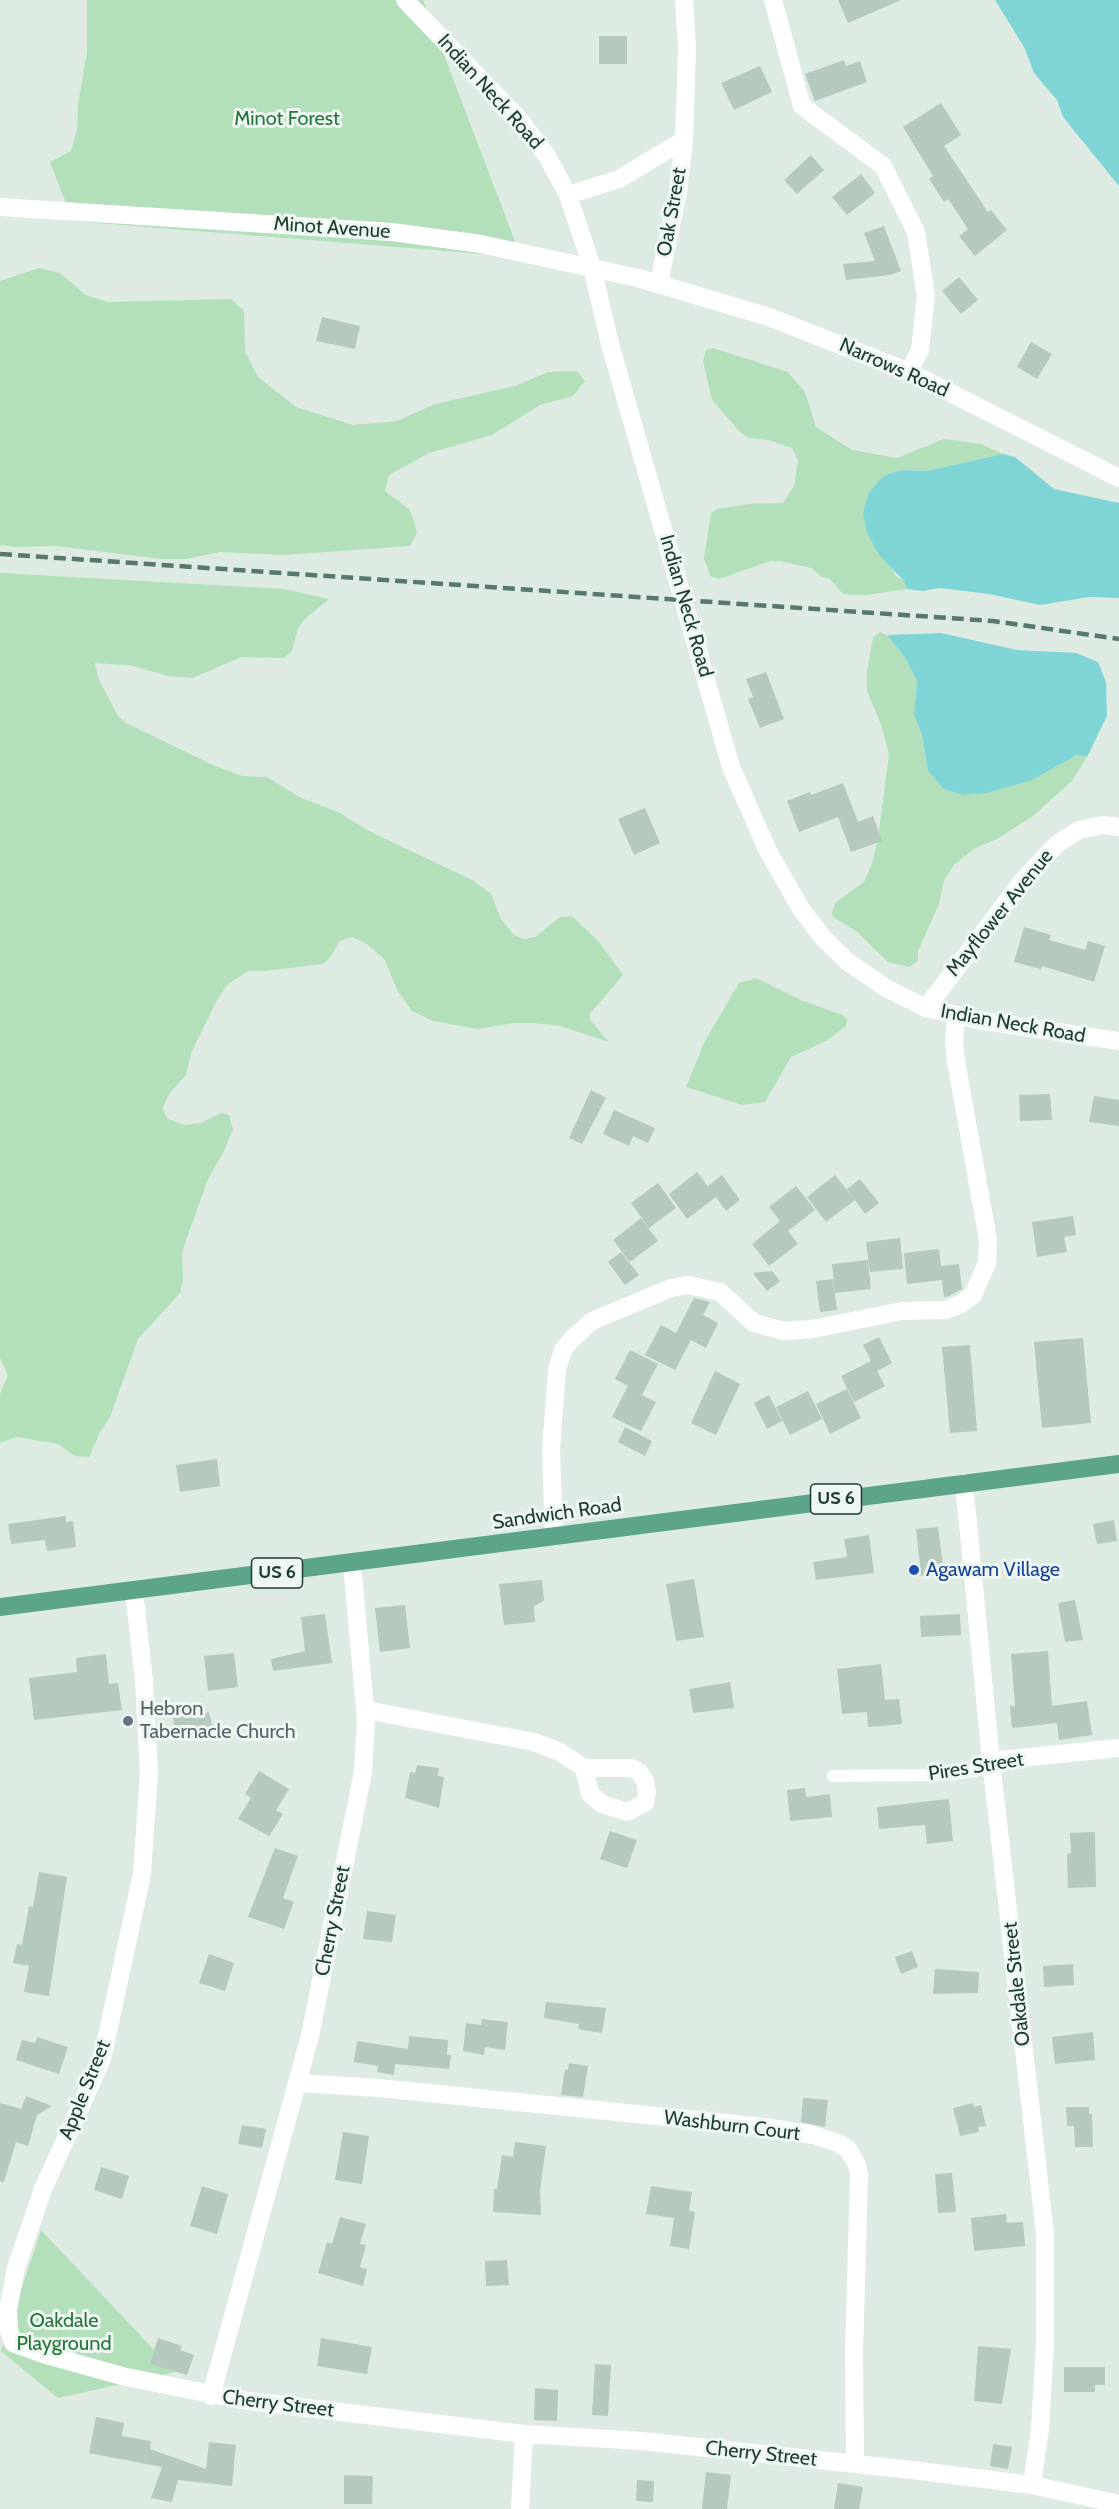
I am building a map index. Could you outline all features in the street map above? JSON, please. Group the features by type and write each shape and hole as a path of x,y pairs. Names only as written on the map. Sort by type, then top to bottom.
{"main road":[{"name":"Sandwich Road","path":"0,1607 1119,1464"}],"street":[{"name":"Indian Neck Road","path":"405,0 518,118 547,156 568,195 592,267 610,344 722,739 748,808 786,886 824,939 873,981 926,1008 956,1016 1119,1041"},
{"name":"Oak Street","path":"659,283 678,192 684,140 687,48 684,0"},
{"path":"772,0 802,106 883,166 916,232 926,296 920,350 909,372"},
{"name":"Oak Street","path":"568,195 619,179 684,140"},
{"name":"Minot Avenue","path":"0,207 392,232 481,244 659,283"},
{"name":"Narrows Road","path":"659,283 769,317 909,372 1119,478"},
{"name":"Mayflower Avenue","path":"926,1008 1024,879 1057,844 1079,830 1103,825 1119,827"},
{"path":"554,1537 551,1450 557,1369 563,1350 592,1321 671,1288 688,1285 720,1293 754,1323 784,1331 813,1329 894,1312 945,1310 962,1304 973,1294 987,1263 988,1240 956,1061 954,1042 956,1016"},
{"name":"Oakdale Street","path":"964,1483 992,1761 1045,2234 1045,2344 1040,2428 1032,2485"},
{"name":"Cherry Street","path":"352,1563 366,1710 363,1772 310,2036 211,2396 524,2434 642,2441 1032,2485 1117,2505"},
{"name":"Apple Street","path":"134,1591 144,1681 148,1761 148,1823 142,1874 102,2059 54,2163 28,2228 16,2268 8,2323 10,2337 14,2343 22,2347 122,2376 211,2396"},
{"path":"366,1710 534,1742 560,1752 584,1768"},
{"name":"Pires Street","path":"992,1761 1119,1748"},
{"name":"Washburn Court","path":"298,2083 379,2088 765,2127 813,2135 838,2143 848,2149 857,2164 859,2175 854,2353 855,2464"},
{"path":"520,2509 524,2434"}],"lane":[{"name":"Pires Street","path":"833,1776 947,1775 979,1770 992,1761"}],"green space":[{"name":"Minot Forest","path":"87,0 423,0 521,257 73,221 50,162 71,151 77,130 78,104 87,52"},
{"path":"39,268 60,273 86,295 107,302 231,299 244,311 245,352 258,377 296,407 353,425 397,421 435,404 515,386 548,372 577,371 585,381 573,396 540,405 492,435 429,453 389,475 385,491 409,509 414,521 417,533 410,546 284,555 220,552 186,559 162,559 56,546 0,545 0,281"},
{"path":"713,348 788,372 805,392 816,427 852,450 897,458 944,439 981,444 1003,454 927,471 902,470 888,474 881,478 868,494 863,513 896,576 904,581 907,589 867,595 849,595 842,593 829,578 822,577 811,568 780,561 771,561 719,579 710,576 704,558 711,513 717,509 749,504 783,503 794,486 798,460 792,448 769,440 749,438 741,433 712,400 703,361 706,350"},
{"path":"0,573 284,589 329,599 304,620 298,628 292,651 284,658 242,657 192,678 168,676 129,665 95,663 98,678 118,716 126,723 213,765 242,776 267,777 301,798 338,812 369,831 472,880 491,894 501,919 514,935 525,939 535,937 560,917 572,916 600,943 623,975 589,1015 590,1020 609,1042 560,1026 535,1023 513,1023 478,1029 433,1021 412,1011 397,990 385,960 367,944 352,937 340,941 329,959 322,964 248,971 228,984 217,1000 191,1053 186,1075 169,1094 162,1109 168,1119 184,1125 201,1123 221,1113 229,1115 233,1129 208,1179 185,1243 180,1293 138,1339 110,1417 100,1432 89,1457 75,1456 58,1444 16,1437 0,1443 0,1394 8,1375 0,1358"},
{"path":"880,632 887,635 906,659 917,681 914,715 922,735 928,771 1032,780 1077,755 1087,757 1072,781 1033,816 997,839 974,849 954,865 944,880 939,904 918,951 918,961 909,967 888,962 856,931 833,917 832,913 835,903 864,882 872,864 878,838 889,755 882,727 867,691 867,671 873,638"},
{"path":"756,978 803,1001 843,1015 847,1019 846,1026 826,1041 791,1057 765,1102 742,1105 686,1087 705,1041 739,983"},
{"name":"Oakdale Playground","path":"41,2230 175,2372 58,2398 1,2351"}],"water":[{"path":"995,0 1119,0 1119,186 1063,117 1057,100 1034,73 1024,47"},
{"path":"1003,454 1015,457 1054,489 1119,503 1119,598 1089,597 1040,605 989,594 940,588 922,591 907,589 904,581 880,556 867,533 863,513 868,494 881,478 902,470 927,471"},
{"path":"941,633 1017,650 1076,653 1098,662 1106,682 1107,716 1087,757 1077,755 1032,780 986,793 963,795 944,789 928,771 922,735 914,715 917,681 906,659 887,635"}],"building":[{"path":"838,0 901,0 848,23"},
{"path":"599,36 627,36 627,64 599,64"},
{"path":"844,60 846,66 860,61 867,82 815,101 805,74"},
{"path":"760,66 772,92 734,110 721,83"},
{"path":"941,103 961,135 944,146 988,212 991,210 1007,230 975,256 959,236 968,229 948,199 944,202 929,179 933,176 903,127"},
{"path":"811,155 824,170 797,194 784,180"},
{"path":"861,174 875,193 847,215 832,197"},
{"path":"884,226 901,271 890,275 846,280 843,264 875,261 864,233"},
{"path":"959,277 978,300 961,314 942,291"},
{"path":"322,317 360,326 355,349 316,341"},
{"path":"1031,342 1052,354 1037,379 1017,367"},
{"path":"766,672 784,719 760,728 748,699 753,697 746,679"},
{"path":"843,783 858,822 873,816 882,841 851,852 838,817 799,832 787,801"},
{"path":"645,808 660,843 634,855 618,819"},
{"path":"1024,927 1051,935 1049,940 1085,950 1088,941 1105,946 1094,982 1042,966 1041,969 1014,962"},
{"path":"591,1090 606,1098 582,1144 569,1138"},
{"path":"1050,1094 1052,1120 1020,1121 1019,1095"},
{"path":"1094,1096 1119,1100 1119,1126 1089,1122"},
{"path":"614,1110 655,1128 648,1143 633,1136 629,1146 603,1134"},
{"path":"697,1172 710,1189 708,1186 722,1175 740,1200 726,1211 716,1197 687,1219 669,1194"},
{"path":"835,1175 855,1200 826,1222 807,1197"},
{"path":"860,1179 879,1203 865,1214 847,1189"},
{"path":"658,1183 676,1208 649,1228 631,1203"},
{"path":"796,1186 815,1210 788,1231 769,1207"},
{"path":"1073,1216 1076,1235 1064,1237 1067,1252 1037,1257 1032,1222"},
{"path":"641,1218 658,1241 630,1262 613,1240"},
{"path":"780,1221 798,1244 769,1266 752,1244"},
{"path":"900,1238 903,1269 870,1272 866,1242"},
{"path":"939,1249 941,1266 959,1264 962,1289 944,1297 942,1280 907,1284 904,1253"},
{"path":"621,1252 639,1275 625,1285 608,1262"},
{"path":"868,1260 871,1289 835,1293 832,1264"},
{"path":"772,1271 780,1281 767,1291 753,1273"},
{"path":"833,1279 837,1310 820,1312 816,1281"},
{"path":"694,1298 710,1302 703,1315 718,1323 706,1348 691,1340 675,1370 645,1355 661,1325 676,1333"},
{"path":"879,1337 892,1363 877,1371 885,1386 854,1402 841,1376 871,1361 863,1345"},
{"path":"1083,1338 1091,1423 1042,1428 1034,1342"},
{"path":"970,1345 977,1431 950,1433 942,1347"},
{"path":"630,1350 658,1364 642,1395 656,1402 641,1431 612,1417 628,1386 615,1379"},
{"path":"715,1371 740,1384 716,1435 691,1423"},
{"path":"847,1389 861,1418 830,1434 816,1404"},
{"path":"808,1391 822,1419 790,1435 776,1407"},
{"path":"769,1395 782,1421 767,1429 754,1403"},
{"path":"625,1427 652,1441 645,1456 618,1442"},
{"path":"217,1459 220,1486 180,1492 176,1465"},
{"path":"66,1516 66,1522 73,1521 76,1547 47,1551 45,1540 11,1544 8,1524"},
{"path":"1114,1520 1117,1541 1097,1544 1093,1524"},
{"path":"938,1527 944,1573 921,1576 916,1529"},
{"path":"869,1535 874,1573 816,1580 813,1562 847,1557 844,1539"},
{"path":"694,1579 704,1637 676,1641 666,1584"},
{"path":"542,1580 544,1601 534,1606 535,1622 504,1625 499,1584"},
{"path":"1075,1600 1083,1640 1065,1642 1058,1603"},
{"path":"405,1605 410,1648 380,1652 375,1608"},
{"path":"325,1614 332,1663 273,1671 271,1659 305,1651 301,1617"},
{"path":"960,1614 961,1635 921,1637 920,1616"},
{"path":"1048,1651 1052,1706 1087,1701 1092,1735 1059,1740 1057,1723 1012,1728 1010,1706 1015,1706 1011,1654"},
{"path":"234,1653 238,1687 208,1691 204,1656"},
{"path":"106,1654 109,1684 118,1683 122,1710 34,1720 29,1678 77,1672 76,1658"},
{"path":"881,1664 885,1700 899,1699 902,1724 868,1727 867,1712 842,1714 837,1669"},
{"path":"730,1682 734,1708 693,1713 689,1689"},
{"path":"209,1712 213,1729 176,1736 173,1718"},
{"path":"417,1765 439,1768 438,1776 444,1777 439,1808 405,1798 410,1772 415,1773"},
{"path":"259,1771 289,1789 276,1810 283,1814 269,1836 238,1819 251,1798 245,1794"},
{"path":"805,1788 806,1797 830,1794 832,1817 790,1821 787,1790"},
{"path":"949,1799 953,1841 927,1844 925,1825 879,1829 877,1807"},
{"path":"610,1831 637,1840 627,1868 600,1859"},
{"path":"1095,1832 1096,1887 1068,1888 1067,1854 1071,1853 1070,1833"},
{"path":"275,1848 298,1856 283,1898 294,1902 284,1929 248,1917"},
{"path":"39,1872 67,1877 49,1996 24,1992 29,1966 13,1963 17,1944 22,1945 29,1906 33,1907"},
{"path":"367,1911 396,1915 392,1942 363,1939"},
{"path":"912,1951 918,1967 901,1974 895,1957"},
{"path":"209,1954 234,1963 225,1991 199,1983"},
{"path":"1073,1964 1074,1985 1044,1987 1043,1966"},
{"path":"935,1969 979,1972 978,1993 933,1994"},
{"path":"546,2002 606,2008 602,2033 578,2029 579,2024 544,2018"},
{"path":"482,2019 508,2022 505,2050 485,2047 484,2055 463,2051 466,2023 481,2025"},
{"path":"1093,2032 1095,2060 1055,2064 1052,2037"},
{"path":"409,2036 448,2040 447,2055 451,2055 449,2069 395,2064 394,2075 377,2072 378,2066 354,2062 357,2041 408,2049"},
{"path":"37,2037 68,2047 59,2074 16,2060 22,2040 35,2043"},
{"path":"569,2063 588,2066 583,2097 561,2095 565,2069 568,2070"},
{"path":"26,2096 52,2106 37,2115 28,2146 16,2142 4,2182 0,2181 0,2103 21,2109"},
{"path":"803,2098 828,2100 825,2127 801,2122"},
{"path":"973,2103 974,2107 981,2105 986,2126 978,2127 979,2132 960,2136 953,2108"},
{"path":"1066,2107 1089,2107 1089,2114 1092,2114 1093,2147 1075,2147 1074,2126 1067,2126"},
{"path":"242,2125 266,2129 262,2148 238,2144"},
{"path":"343,2132 369,2136 362,2184 335,2180"},
{"path":"515,2142 546,2146 540,2191 541,2215 493,2212 494,2189 497,2189 502,2155 513,2157"},
{"path":"101,2167 129,2176 122,2199 94,2190"},
{"path":"952,2173 956,2212 938,2213 935,2174"},
{"path":"202,2186 228,2194 217,2234 190,2226"},
{"path":"651,2186 692,2192 689,2211 695,2212 689,2249 670,2246 674,2218 646,2214"},
{"path":"1006,2214 1007,2223 1023,2222 1025,2246 974,2251 971,2218"},
{"path":"340,2217 366,2224 360,2244 366,2245 360,2267 367,2269 363,2286 318,2273 327,2242 332,2244"},
{"path":"507,2260 509,2285 486,2286 485,2261"},
{"path":"158,2338 182,2346 180,2350 194,2355 187,2375 150,2364"},
{"path":"321,2338 372,2347 367,2374 317,2366"},
{"path":"978,2346 1011,2349 1002,2404 974,2401"},
{"path":"595,2364 611,2365 608,2416 592,2415"},
{"path":"1064,2367 1105,2367 1105,2385 1095,2385 1095,2392 1064,2392"},
{"path":"535,2388 558,2390 557,2421 534,2420"},
{"path":"96,2417 124,2423 122,2436 151,2441 150,2449 206,2469 209,2442 236,2445 232,2486 178,2480 172,2502 151,2498 162,2467 89,2453"},
{"path":"993,2444 1012,2447 1008,2469 990,2466"},
{"path":"706,2472 731,2475 727,2509 702,2509"},
{"path":"344,2475 373,2476 372,2504 344,2504"},
{"path":"637,2480 654,2481 653,2502 636,2501"},
{"path":"838,2483 863,2487 859,2509 834,2509"}],"railway":[{"path":"0,554 993,621 1119,639"}],"place":[{"name":"Agawam Village","path":"914,1570"},
{"name":"Hebron Tabernacle Church","path":"128,1721"}]}
